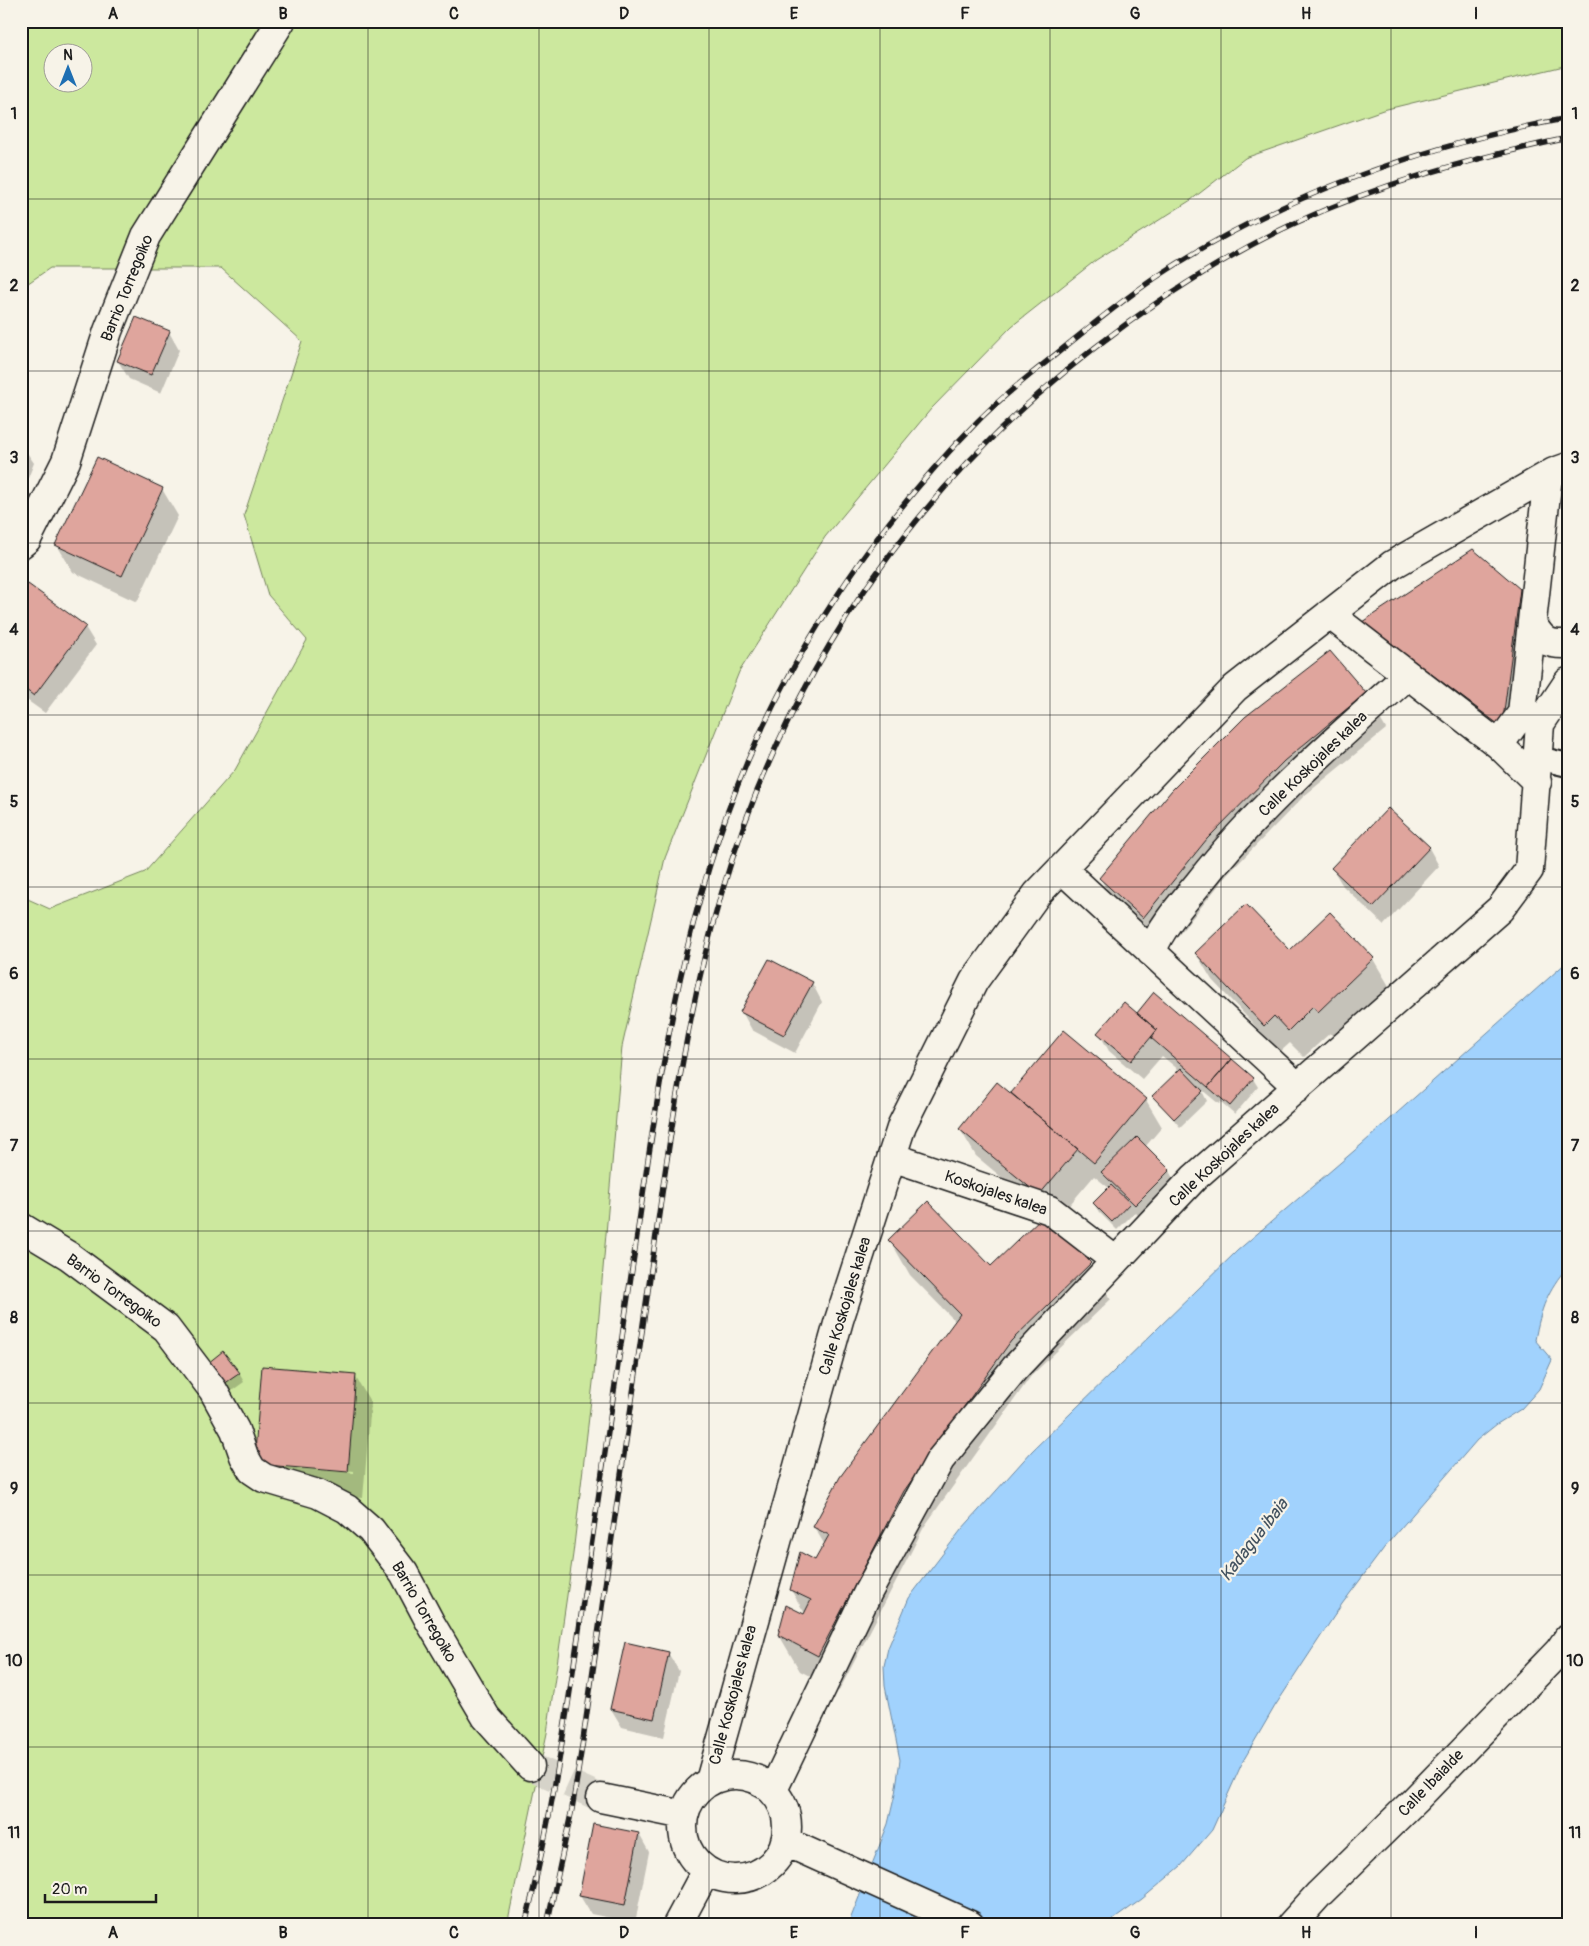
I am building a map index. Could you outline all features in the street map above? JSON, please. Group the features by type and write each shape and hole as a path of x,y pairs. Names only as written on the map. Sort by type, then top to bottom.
{"street":[{"name":"Barrio Torregoiko","path":"21,544 27,539 66,461 108,331 146,236 281,21"},
{"name":"Calle Koskojales kalea","path":"710,1781 836,1330 902,1125 974,981 1037,894 1234,688 1392,565 1558,472"},
{"name":"Calle Koskojales kalea","path":"1499,745 1522,713 1532,624 1558,472"},
{"path":"1329,614 1499,745 1538,770"},
{"path":"1532,624 1543,640 1556,645 1568,644"},
{"name":"Calle Koskojales kalea","path":"1151,952 1165,925 1222,854 1298,774 1408,675"},
{"name":"Calle Koskojales kalea","path":"772,1790 868,1592 940,1460 1015,1368 1194,1178 1500,909 1529,870 1540,724 1568,682"},
{"path":"1062,869 1289,1079 1296,1089"},
{"name":"Koskojales kalea","path":"892,1157 1050,1210 1116,1261"},
{"name":"Barrio Torregoiko","path":"21,1227 68,1256 166,1328 213,1390 252,1470 264,1478 326,1498 348,1509 371,1530 404,1573 430,1622 486,1717 530,1766"},
{"name":"Calle Ibaialde","path":"1292,1925 1319,1894 1415,1800 1559,1651 1568,1638"},
{"path":"736,1774 760,1781 772,1790 781,1802 787,1822 786,1842 777,1859 766,1869 751,1877 733,1879 706,1871 691,1856 685,1842 684,1815 687,1805 699,1789 710,1781 736,1774"},
{"path":"601,1798 684,1815"},
{"path":"786,1842 970,1925"},
{"path":"677,1925 706,1871"}],"lane":[{"path":"1538,770 1568,765"}],"green space":[{"path":"21,21 1568,21 1568,65 1383,110 1245,158 1191,200 1096,260 1012,326 931,409 825,537 739,672 665,858 622,1047 594,1374 573,1554 547,1733 507,1925 21,1925 21,896 50,909 145,872 235,770 307,640 268,595 244,515 302,341 221,268 50,268 21,288"}],"water":[{"name":"Kadagua ibaia","path":"1568,961 1568,1266 1546,1300 1535,1340 1552,1360 1539,1389 1521,1409 1497,1424 1477,1440 1387,1544 1342,1604 1275,1706 1243,1761 1212,1830 1181,1866 1142,1899 1106,1925 848,1925 888,1824 895,1794 900,1760 885,1686 884,1666 888,1648 909,1598 961,1530 1032,1451 1237,1251 1361,1145"}],"building":[{"path":"136,317 170,331 151,375 117,361"},
{"path":"97,457 163,488 122,576 55,545"},
{"path":"1473,549 1520,589 1502,727 1362,622"},
{"path":"28,584 86,626 34,696 21,686 21,593"},
{"path":"1330,651 1366,693 1284,761 1207,839 1143,918 1099,878 1172,790 1245,717"},
{"path":"1388,808 1430,847 1373,907 1331,868"},
{"path":"1246,904 1290,950 1330,912 1374,958 1318,1012 1313,1006 1288,1031 1274,1016 1264,1026 1195,953"},
{"path":"769,959 813,982 784,1035 740,1012"},
{"path":"1154,992 1232,1059 1208,1087 1151,1038 1157,1030 1137,1013"},
{"path":"1124,1002 1157,1030 1131,1061 1097,1033"},
{"path":"1064,1030 1147,1099 1094,1163 1011,1093"},
{"path":"1232,1059 1254,1078 1230,1106 1208,1087"},
{"path":"1181,1068 1203,1091 1174,1119 1152,1096"},
{"path":"997,1082 1078,1149 1039,1195 959,1129"},
{"path":"1137,1137 1170,1170 1135,1205 1101,1172"},
{"path":"1111,1185 1130,1203 1112,1222 1093,1203"},
{"path":"928,1201 991,1266 1045,1214 1091,1263 1011,1341 904,1491 818,1656 778,1635 786,1605 804,1614 811,1600 790,1590 800,1552 815,1560 829,1535 813,1527 840,1477 960,1314 888,1240"},
{"path":"223,1351 240,1373 224,1384 208,1363"},
{"path":"262,1366 356,1374 348,1472 254,1464"},
{"path":"625,1642 669,1652 654,1719 610,1709"},
{"path":"593,1824 639,1833 625,1905 579,1896"}],"tunnel":[{"path":"530,1766 601,1798"}],"railway":[{"path":"525,1925 560,1757 648,1157 667,1041 679,984 692,927 726,815 748,760 793,668 847,580 909,498 942,459 1005,395 1142,287 1202,249 1250,223 1301,199 1353,178 1406,159 1460,143 1568,118"},
{"path":"547,1925 572,1809 679,1081 697,987 721,895 750,809 785,727 827,649 875,576 928,507 988,442 1054,381 1145,311 1227,258 1326,209 1394,184 1462,163 1568,138"}]}
